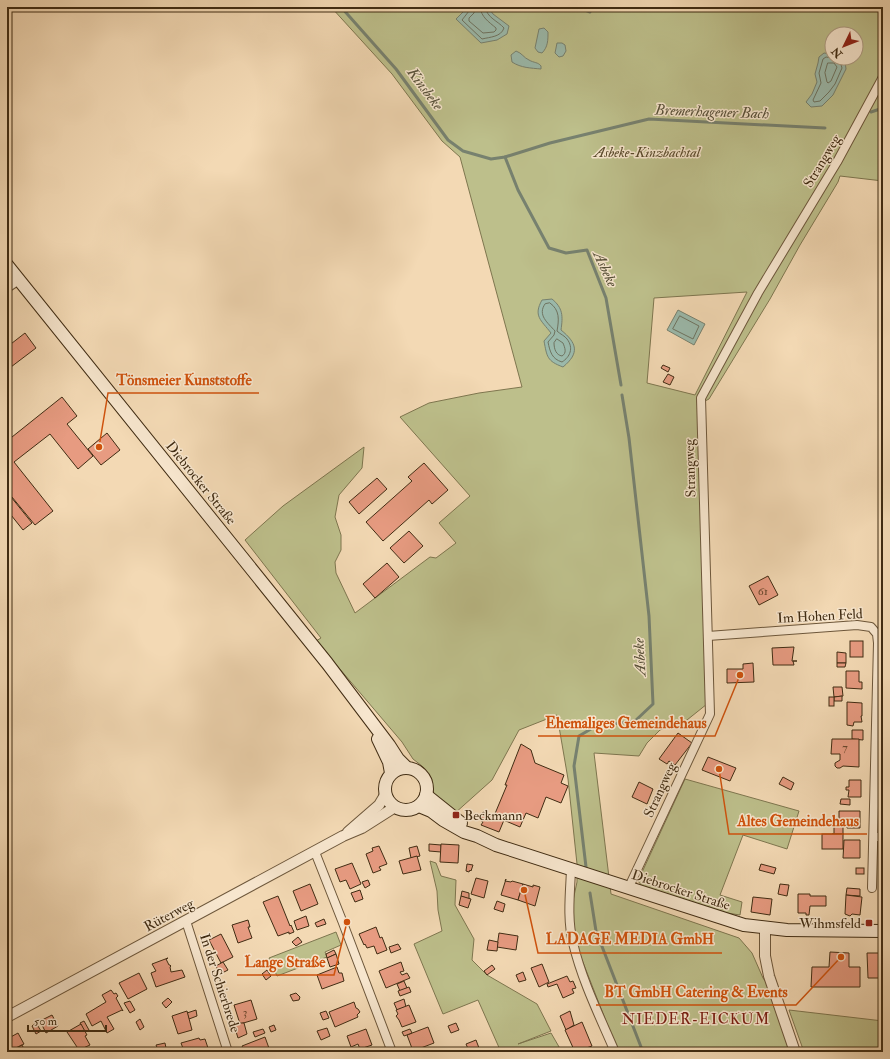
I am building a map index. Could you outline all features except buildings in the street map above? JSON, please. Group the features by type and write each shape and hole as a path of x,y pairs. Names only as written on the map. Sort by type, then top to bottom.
{"main road":[{"name":"Diebrocker Straße","path":"7,265 327,663 390,745 398,759 406,767"},
{"name":"Diebrocker Straße","path":"370,720 389,762 391,773"},
{"path":"406,767 421,773 427,788 426,795 419,806 412,810 403,810 395,807 389,802 385,795 384,787 386,779 391,773 406,767"},
{"name":"Diebrocker Straße","path":"426,795 477,836"},
{"name":"Diebrocker Straße","path":"419,806 431,811 464,832 496,845 628,889 744,925 765,928 815,931 883,931"}],"street":[{"name":"Strangweg","path":"628,889 710,714 701,398 758,293 837,162 883,77"},
{"path":"7,288 19,280"},
{"name":"Im Hohen Feld","path":"708,636 856,625 871,627 877,634 879,687 872,888"},
{"name":"Rüterweg","path":"343,836 379,805 385,795"},
{"name":"Rüterweg","path":"7,1017 343,836 362,828 395,807"},
{"path":"874,837 883,837"},
{"path":"315,852 392,1052"},
{"path":"571,870 569,894 573,942 580,967 615,1052"},
{"name":"In der Schierbrede","path":"186,921 228,1052"},
{"path":"765,928 765,956 769,976 794,1052"}],"green space":[{"name":"Asbeke-Kinzbachtal","path":"331,7 883,7 883,181 840,176 838,182 770,299 709,399 703,402 707,704 687,720 660,730 647,743 639,756 594,753 611,894 739,938 752,953 763,978 771,989 791,1052 618,1052 568,924 577,882 577,864 568,779 557,715 519,730 492,780 454,814 434,796 432,779 422,766 413,759 402,742 316,641 321,638 245,540 283,506 364,447 362,468 339,495 335,517 341,535 341,550 335,562 336,573 355,613 430,557 436,558 456,543 439,523 470,496 400,417 429,403 479,393 522,387 460,157 442,141 392,74","holes":["747,292 695,395 647,383 654,298"]},
{"path":"685,779 799,811 787,849 743,835 720,895 742,902 740,915 727,913 642,886 638,881"},
{"path":"430,861 436,863 441,876 456,880 455,905 474,939 472,960 487,975 537,1004 551,1031 518,1044 551,1033 562,1052 501,1052 478,1000 443,1014 414,944 442,931 438,910 437,891"},
{"path":"336,932 341,945 325,952 327,957 277,976 269,958"},
{"path":"789,1010 883,1021 883,1052 804,1052"}],"water":[{"path":"488,7 493,14 509,26 507,34 497,40 481,43 456,19 467,8"},
{"path":"544,28 548,32 548,38 547,46 542,53 538,52 535,48 539,29"},
{"path":"557,43 562,43 565,45 566,51 563,56 559,57 555,53"},
{"path":"516,51 527,59 539,64 541,69 522,67 512,62 511,55"},
{"path":"824,53 824,66 846,66 846,69 833,95 822,106 811,107 806,102 812,94 817,82 815,74 819,57"},
{"path":"552,299 556,302 560,309 562,321 561,330 570,339 574,348 572,357 563,367 554,363 547,355 544,341 551,333 541,321 538,314 539,305 542,300"},
{"path":"678,310 705,324 694,345 667,330"}],"waterway":[{"name":"Bremerhagener Bach","path":"341,7 396,69 448,140 463,151 491,159 505,157 550,143 649,119 825,128"},
{"path":"578,7 590,12"},
{"name":"Bremerhagener Bach","path":"871,112 883,108"},
{"name":"Asbeke","path":"505,157 518,190 549,248 566,253 587,250 606,298 621,385"},
{"name":"Asbeke","path":"586,867 574,766 579,736 596,726 635,721 653,704 649,616 629,438 622,395"},
{"name":"Asbeke","path":"590,893 596,931 643,1052"}],"place":[{"name":"Tönsmeier Kunststoffe","path":"99,447"},
{"name":"Ehemaliges Gemeindehaus","path":"740,675"},
{"name":"Altes Gemeindehaus","path":"719,769"},
{"name":"Beckmann","path":"456,815"},
{"name":"LADAGE MEDIA GmbH","path":"524,890"},
{"name":"Lange Straße","path":"347,922"},
{"name":"Wihmsfeld","path":"869,923"},
{"name":"BT GmbH Catering & Events","path":"841,957"}],"district":[{"name":"NIEDER-EICKUM","path":"696,1019"}],"water label":[{"name":"Kinsbeke","path":"425,89"}]}
